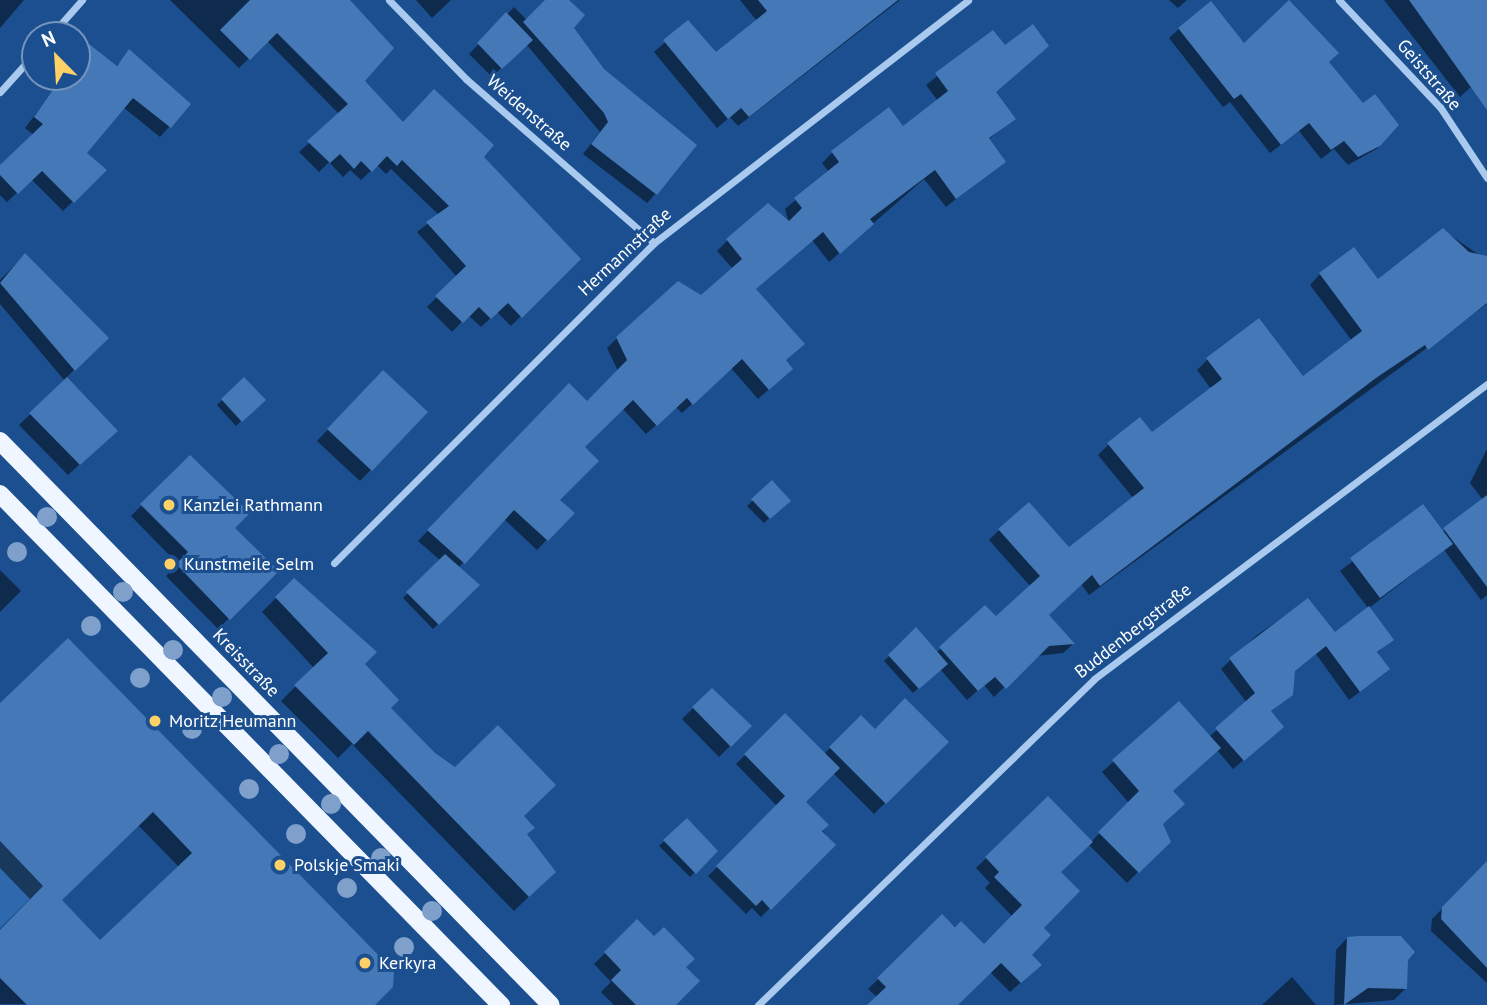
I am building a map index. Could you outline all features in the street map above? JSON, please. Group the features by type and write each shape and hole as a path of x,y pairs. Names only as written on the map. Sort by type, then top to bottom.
{"main road":[{"name":"Kreisstraße","path":"0,441 551,1005"},
{"path":"0,494 501,1005"}],"street":[{"path":"63,21 82,0"},
{"name":"Weidenstraße","path":"389,0 466,79 654,243"},
{"name":"Hermannstraße","path":"334,563 654,243 968,0"},
{"name":"Geiststraße","path":"1339,0 1440,107 1487,178"},
{"path":"0,92 21,69"},
{"name":"Buddenbergstraße","path":"761,1005 1094,679 1487,384"}],"shaded area":[{"path":"0,841 43,886 0,928"}],"building":[{"path":"250,0 350,0 394,48 365,81 403,122 434,89 494,145 484,157 581,259 522,318 508,303 491,319 479,307 463,323 435,296 466,266 426,222 449,206 402,160 397,166 387,156 372,172 361,161 354,169 340,154 330,163 307,141 348,104 277,33 250,60 220,30"},
{"path":"545,0 569,0 585,15 574,28 604,69 697,145 657,195 591,144 608,122 604,113 523,22"},
{"path":"758,0 898,0 749,117 741,108 728,119 663,40 688,20 716,52 767,11"},
{"path":"1289,0 1339,53 1329,62 1363,103 1375,94 1399,125 1380,146 1358,157 1344,141 1331,150 1309,123 1281,145 1241,94 1234,99 1178,28 1211,1 1244,43"},
{"path":"1409,0 1487,0 1487,110 1446,52"},
{"path":"506,12 533,40 502,69 477,43"},
{"path":"1033,24 1049,46 996,92 1016,119 989,138 1006,162 956,199 935,170 870,219 874,224 840,254 823,232 756,289 805,344 786,360 793,369 769,390 742,359 693,405 687,398 657,426 633,400 585,447 599,461 560,500 575,513 548,541 514,510 465,564 427,530 569,383 587,401 627,360 616,337 678,281 701,295 742,259 726,239 768,203 789,221 802,208 794,198 839,162 831,151 889,107 903,126 948,91 935,73 993,30 1005,45"},
{"path":"91,46 117,66 129,49 191,104 171,128 133,98 87,153 107,170 74,203 42,171 18,194 0,175 0,165 43,124 34,117 52,91 91,91"},
{"path":"1443,228 1469,252 1487,256 1487,303 1428,350 1425,345 1376,378 1100,586 1092,575 1049,615 1075,644 1049,646 1006,689 995,677 978,691 939,647 985,605 996,616 1040,576 998,529 1029,502 1069,547 1144,488 1107,443 1140,417 1152,432 1222,379 1206,358 1259,318 1303,376 1362,331 1319,273 1354,247 1378,279"},
{"path":"25,253 109,338 75,371 0,283"},
{"path":"383,370 428,412 372,471 327,429"},
{"path":"67,377 118,431 80,465 29,413"},
{"path":"244,377 266,400 242,422 221,399"},
{"path":"190,455 250,513 235,528 279,571 230,620 176,564 188,552 140,504"},
{"path":"772,480 791,501 770,519 751,499"},
{"path":"1487,495 1487,587 1443,528"},
{"path":"1423,504 1453,544 1380,598 1350,558"},
{"path":"445,554 480,585 439,625 406,592"},
{"path":"294,578 377,652 365,664 399,700 391,708 435,753 455,767 498,725 556,785 524,816 535,828 527,834 556,872 529,897 368,731 354,745 294,685 328,653 275,597"},
{"path":"1308,598 1335,632 1369,606 1394,640 1377,652 1390,669 1360,692 1326,646 1295,671 1293,695 1271,711 1284,727 1244,761 1215,728 1255,693 1229,658"},
{"path":"916,627 948,664 919,689 888,655"},
{"path":"68,638 394,971 393,987 375,1005 27,1005 0,978 0,930 43,886 0,841 0,703","holes":["153,812 192,853 100,940 62,900"]},
{"path":"712,688 752,726 731,747 692,707"},
{"path":"905,698 949,742 886,804 829,747 861,715 875,729"},
{"path":"1179,701 1221,748 1173,791 1185,804 1163,824 1171,842 1139,873 1098,832 1139,791 1112,760"},
{"path":"785,713 840,768 806,802 829,825 822,831 836,845 771,910 762,900 756,906 716,866 785,796 744,754"},
{"path":"1048,796 1093,842 1061,872 1080,891 1044,928 1051,935 1032,955 1042,965 1021,983 1001,963 958,1005 867,1005 886,987 877,978 942,914 955,927 961,921 984,944 1022,905 994,877 999,872 985,857"},
{"path":"687,818 718,851 696,874 663,840"},
{"path":"1487,861 1487,968 1441,919 1442,907"},
{"path":"637,919 654,936 664,927 695,959 686,967 700,981 676,1005 636,1005 611,980 621,970 604,952"},
{"path":"1401,936 1415,952 1408,960 1407,989 1368,988 1344,1005 1347,937"}],"place":[{"name":"Kanzlei Rathmann","path":"169,505"},
{"name":"Kunstmeile Selm","path":"170,564"},
{"name":"Moritz Heumann","path":"155,721"},
{"name":"Polskje Smaki","path":"280,865"},
{"name":"Kerkyra","path":"365,963"}]}
